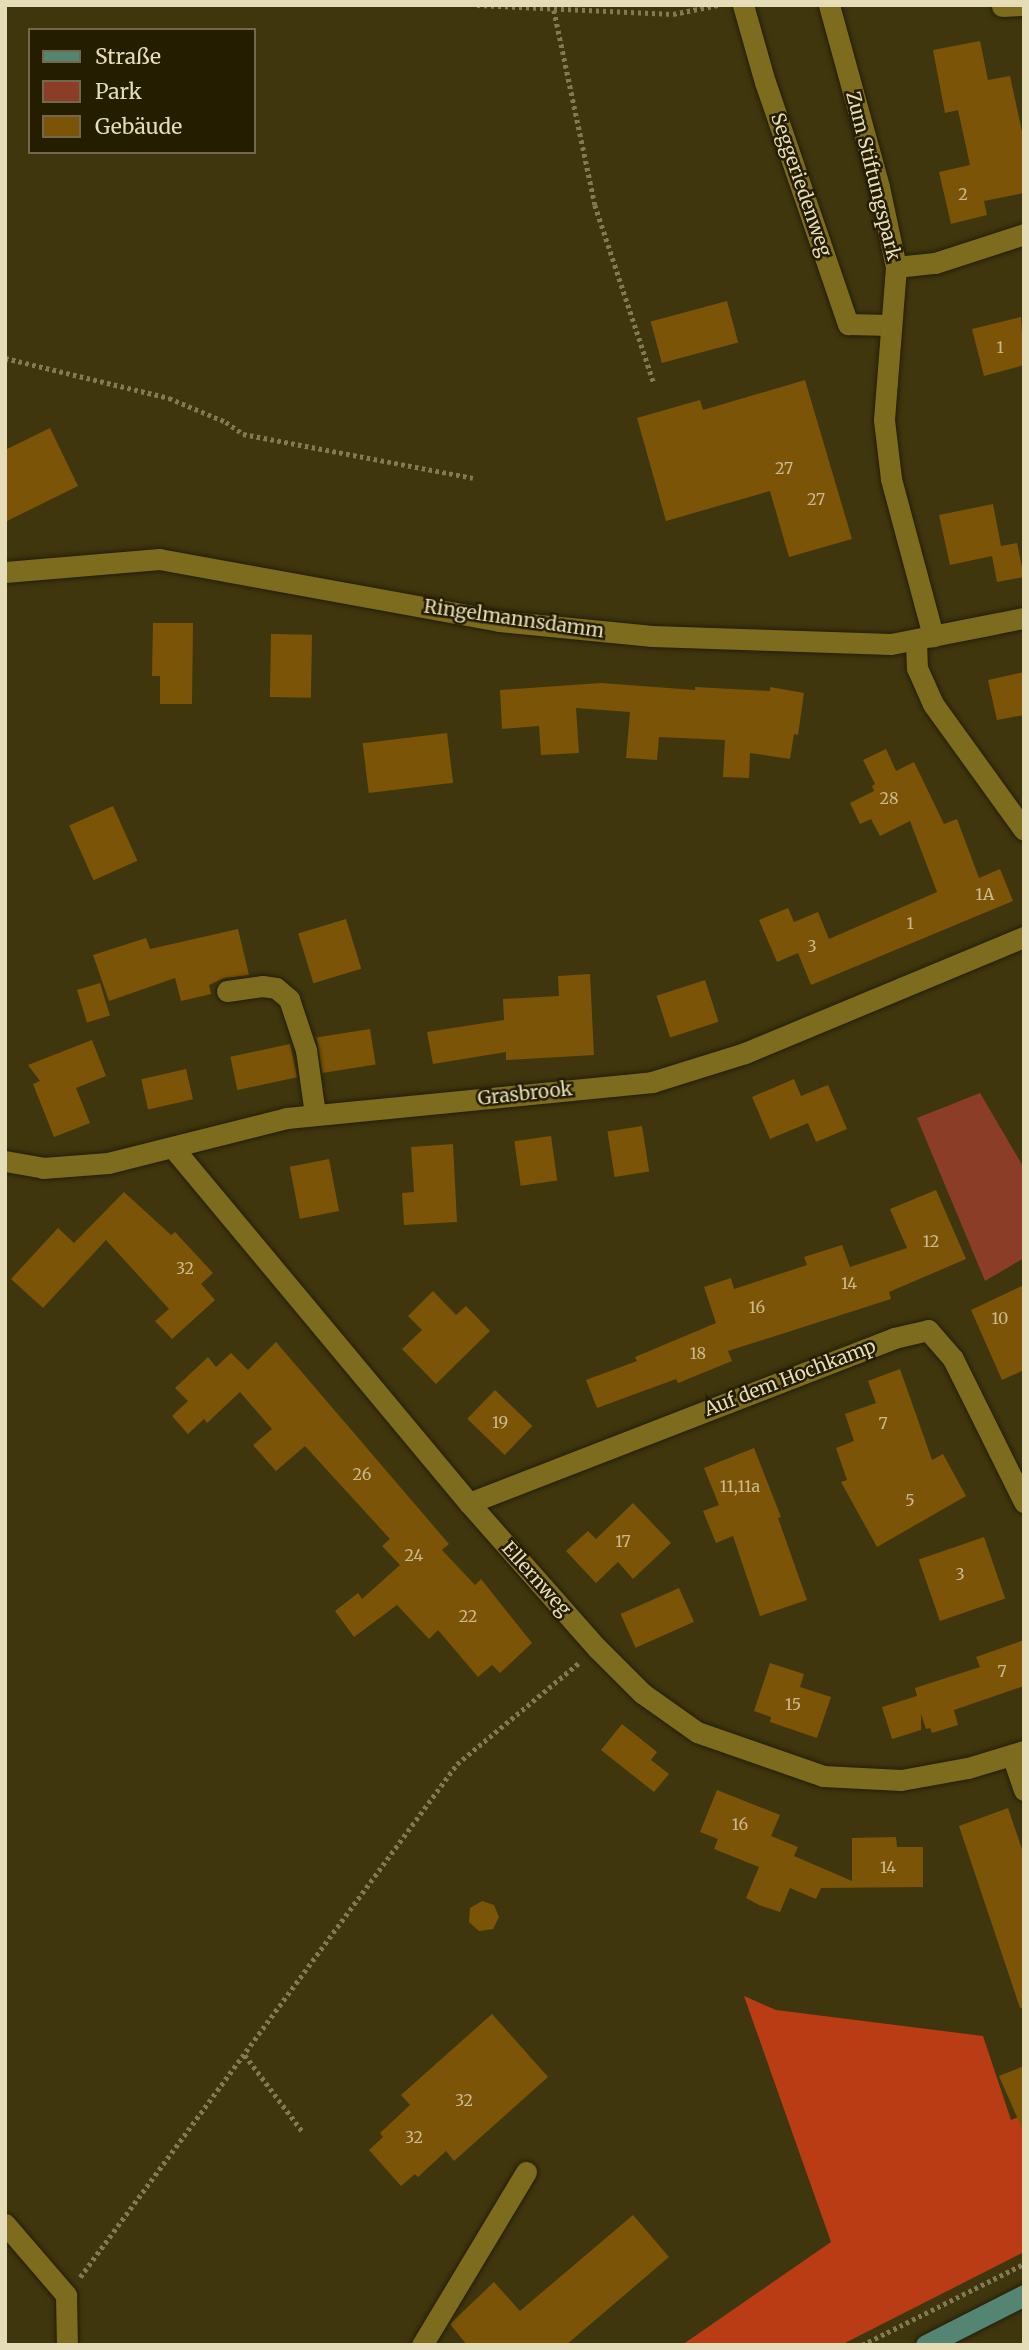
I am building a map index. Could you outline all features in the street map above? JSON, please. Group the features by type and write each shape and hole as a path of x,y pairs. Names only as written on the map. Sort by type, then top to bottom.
{"main road":[{"path":"926,2345 1024,2295"}],"street":[{"name":"Seggeriedenweg","path":"743,5 765,82 848,324 890,325"},
{"name":"Zum Stiftungspark","path":"829,5 879,187 896,267 884,420 891,479 925,638 916,668 933,704 1024,830"},
{"path":"896,267 935,263 1024,233"},
{"name":"Ringelmannsdamm","path":"5,572 159,559 499,621 652,635 891,644 1024,618"},
{"name":"Grasbrook","path":"5,1161 43,1168 108,1163 174,1149 287,1118 652,1082 745,1053 1024,937"},
{"path":"227,991 262,986 276,988 289,999 306,1050 316,1114"},
{"name":"Ellernweg","path":"174,1149 469,1503 597,1648 642,1693 697,1732 824,1776 901,1780 968,1768 1018,1753"},
{"name":"Auf dem Hochkamp","path":"469,1503 894,1338 928,1330 953,1359 1024,1502"},
{"path":"1018,1753 1024,1790"},
{"path":"422,2345 526,2172"},
{"path":"5,2224 66,2295 67,2345"}],"path":[{"path":"477,5 673,14 718,5"},
{"path":"554,10 595,205 654,383"},
{"path":"5,358 169,398 226,422 243,434 473,478"},
{"path":"66,2295 457,1764 597,1648"},
{"path":"245,2055 302,2130"},
{"path":"862,2345 1024,2264"}],"green space":[{"path":"980,1093 1024,1168 1024,1258 985,1281 917,1118"}],"shaded area":[{"path":"744,1996 776,2010 983,2036 1011,2120 1024,2115 1024,2252 841,2345 682,2345 831,2242"}],"building":[{"path":"980,41 988,80 1010,76 1024,141 1024,193 984,201 987,215 951,224 939,172 970,165 958,110 945,113 933,50"},
{"path":"727,301 738,343 662,363 651,321"},
{"path":"1021,317 1024,365 984,376 972,329"},
{"path":"805,380 852,539 789,557 770,491 666,521 637,418 700,400 703,410"},
{"path":"50,428 78,486 5,522 5,450"},
{"path":"993,504 1001,546 1017,543 1024,577 997,582 992,556 950,565 939,515"},
{"path":"153,623 193,623 192,704 160,704 160,676 152,676"},
{"path":"271,634 312,635 311,698 270,697"},
{"path":"1024,672 1024,715 997,720 988,680"},
{"path":"601,683 695,690 695,687 770,691 770,687 804,693 798,735 794,734 790,759 750,753 749,778 723,777 725,740 659,737 657,760 626,758 630,712 576,708 579,753 541,755 539,726 502,729 500,690"},
{"path":"447,733 453,783 369,793 363,743"},
{"path":"886,749 896,771 914,762 944,824 957,819 979,878 1000,869 1013,901 811,985 798,953 777,962 759,920 788,908 794,922 818,912 829,939 937,892 910,821 880,836 871,819 860,824 850,803 874,791 872,786 875,784 863,760"},
{"path":"113,806 137,861 94,880 69,826"},
{"path":"346,919 361,969 313,983 298,934"},
{"path":"238,929 249,975 224,978 209,985 211,994 181,1001 175,978 109,1001 93,955 146,938 150,949"},
{"path":"590,974 594,1055 506,1060 506,1052 433,1064 427,1032 504,1020 503,999 559,996 558,976"},
{"path":"705,980 719,1022 670,1038 656,996"},
{"path":"100,983 110,1016 87,1023 77,990"},
{"path":"370,1029 376,1065 322,1073 317,1037"},
{"path":"92,1040 106,1076 76,1088 90,1123 54,1137 33,1084 40,1081 28,1065"},
{"path":"290,1044 297,1077 237,1090 230,1057"},
{"path":"186,1069 193,1099 148,1110 141,1079"},
{"path":"794,1079 801,1096 828,1085 847,1129 816,1142 808,1123 770,1139 752,1097"},
{"path":"642,1126 649,1171 615,1177 607,1131"},
{"path":"551,1136 557,1181 521,1186 514,1141"},
{"path":"453,1144 457,1222 404,1225 402,1193 414,1192 411,1147"},
{"path":"329,1159 339,1211 300,1219 290,1167"},
{"path":"936,1190 966,1259 889,1292 891,1299 728,1351 732,1361 678,1383 676,1379 597,1408 586,1380 637,1361 635,1357 716,1323 704,1287 731,1278 734,1289 807,1265 804,1257 842,1245 850,1267 907,1248 890,1209"},
{"path":"124,1192 171,1235 175,1232 213,1273 201,1284 215,1300 172,1339 155,1321 169,1309 106,1240 43,1308 11,1279 58,1228 74,1243"},
{"path":"1024,1285 1024,1370 1002,1380 971,1310"},
{"path":"433,1291 456,1315 466,1306 490,1331 436,1384 402,1349 422,1330 408,1316"},
{"path":"276,1342 449,1544 442,1550 475,1585 481,1579 532,1643 500,1673 492,1665 478,1677 438,1630 429,1639 397,1605 354,1637 335,1611 358,1593 362,1599 400,1565 382,1546 390,1539 305,1446 276,1471 253,1445 272,1429 240,1392 207,1423 204,1419 188,1434 172,1416 188,1401 175,1388 208,1357 216,1367 231,1353 248,1370"},
{"path":"900,1369 932,1460 943,1454 966,1496 877,1547 841,1482 847,1480 836,1448 854,1441 845,1414 876,1403 868,1381"},
{"path":"495,1390 532,1426 505,1455 467,1419"},
{"path":"754,1448 781,1517 778,1518 807,1600 760,1616 733,1536 716,1543 703,1511 719,1505 704,1468"},
{"path":"633,1503 671,1543 633,1579 618,1562 596,1583 566,1551 588,1531 596,1539"},
{"path":"984,1537 1005,1598 940,1621 919,1559"},
{"path":"679,1588 694,1622 636,1648 621,1614"},
{"path":"1024,1640 1024,1686 954,1710 958,1725 932,1733 930,1728 926,1729 921,1714 921,1730 892,1739 882,1707 917,1696 915,1688 980,1667 976,1657"},
{"path":"770,1663 804,1674 800,1687 831,1697 817,1738 770,1722 771,1717 754,1711"},
{"path":"622,1724 657,1752 651,1760 669,1774 654,1792 601,1750"},
{"path":"717,1790 780,1815 771,1836 798,1847 794,1856 852,1881 852,1838 896,1837 897,1847 923,1847 923,1887 821,1888 816,1899 790,1888 780,1912 759,1905 746,1898 759,1867 714,1849 718,1839 700,1832"},
{"path":"1008,1808 1024,1855 1024,2007 1020,2008 959,1826"},
{"path":"482,1901 494,1905 499,1917 493,1929 479,1931 469,1922 470,1908"},
{"path":"492,2014 548,2077 454,2161 446,2151 418,2177 415,2174 401,2186 369,2150 383,2137 380,2133 410,2105 401,2095"},
{"path":"1024,2066 1024,2133 999,2076"},
{"path":"633,2215 669,2257 566,2345 467,2345 450,2324 494,2282 520,2311"}]}
